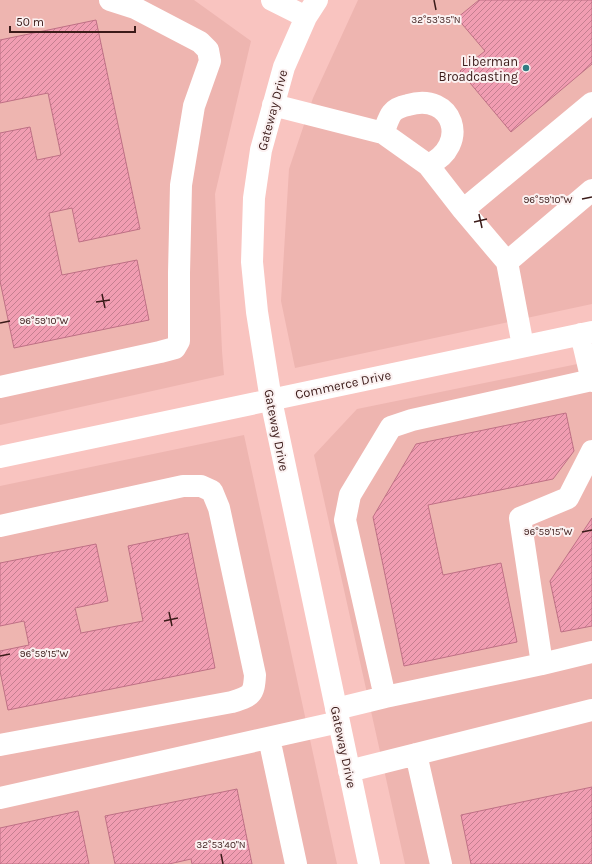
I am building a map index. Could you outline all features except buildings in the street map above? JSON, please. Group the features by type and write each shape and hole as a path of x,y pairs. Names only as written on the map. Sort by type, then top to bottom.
{"street":[{"path":"0,387 160,352 175,348 179,341 181,185 194,106 210,61 208,50 200,42 134,8 110,0"},
{"path":"272,0 311,8"},
{"name":"Gateway Drive","path":"311,8 284,67 261,150 254,198 252,262 257,312 271,400 369,864"},
{"path":"383,133 392,112 403,106 417,102 437,105 449,118 453,137 447,151 436,161 428,165"},
{"path":"463,210 592,103"},
{"path":"273,105 383,133 428,165 463,210 507,262 523,346"},
{"path":"507,262 592,190"},
{"path":"385,697 346,520 350,495 391,427 412,420 592,380 586,333"},
{"name":"Commerce Drive","path":"0,457 586,333"},
{"path":"542,664 520,518 568,498 592,451"},
{"path":"0,526 183,486 201,486 212,491 219,508 255,675 255,687 248,697 232,702 0,745"},
{"path":"0,798 269,738 337,716 385,697 592,652"},
{"path":"349,771 592,710"},
{"path":"269,738 296,864"},
{"path":"416,754 441,864"}],"shaded area":[{"path":"0,0 194,0 251,41 215,194 224,375 0,425"},
{"path":"358,0 592,0 592,304 295,368 281,301 289,169 313,98"},
{"path":"592,361 592,864 405,864 314,455 357,409"},
{"path":"244,435 337,864 0,864 0,486"}],"place":[{"name":"Liberman Broadcasting","path":"526,68"}]}
